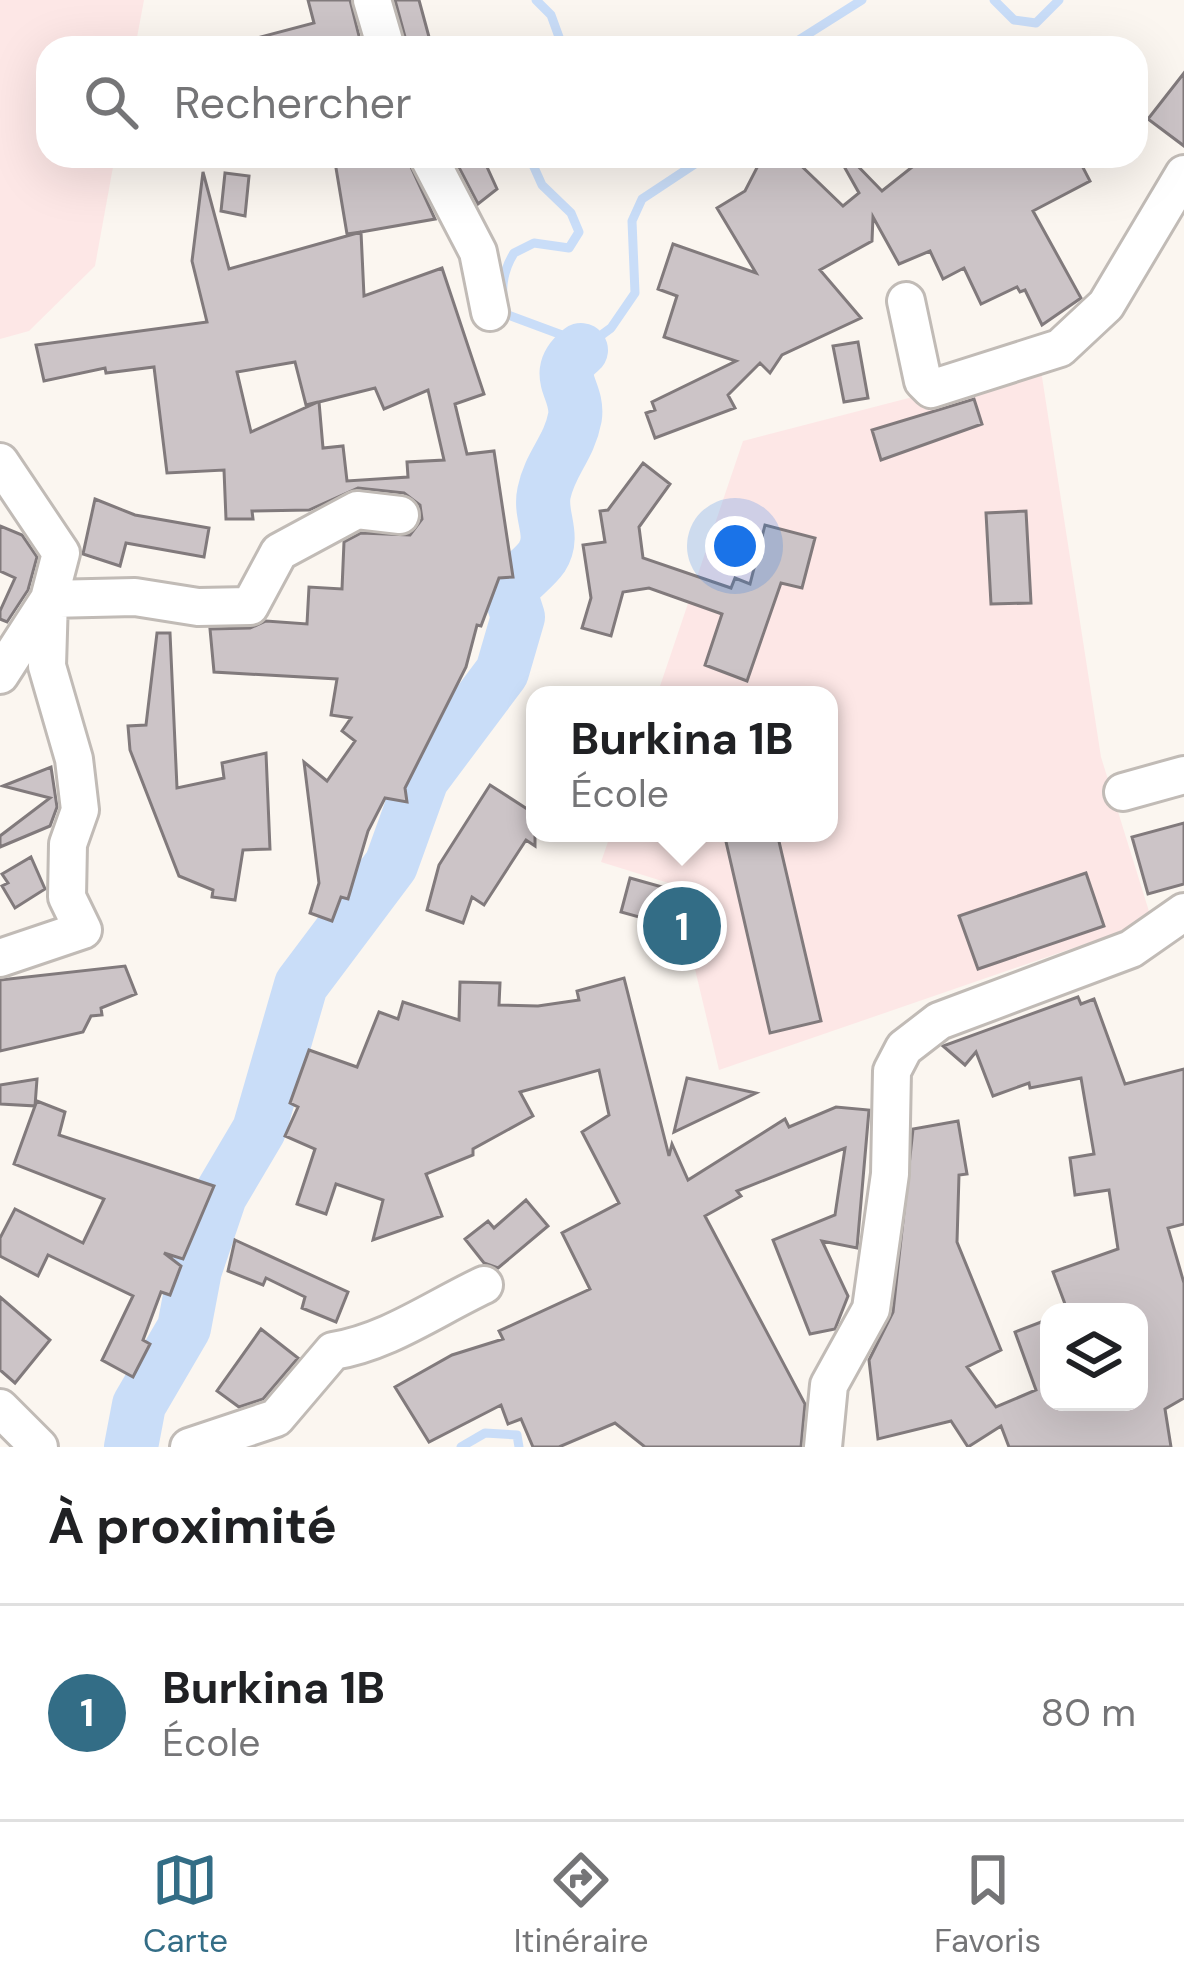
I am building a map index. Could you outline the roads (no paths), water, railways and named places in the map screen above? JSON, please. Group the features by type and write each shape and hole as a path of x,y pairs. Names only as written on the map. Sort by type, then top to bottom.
{"street":[{"path":"372,0 382,36"},
{"path":"434,168 478,252 490,312"},
{"path":"906,302 922,381 931,389 1060,348 1106,305 1184,174"},
{"path":"0,462 61,553 49,599 47,666 74,759 80,810 68,844 67,897 83,931 0,958"},
{"path":"49,599 135,597 198,607 250,606 279,552 357,510 400,515"},
{"path":"0,675 49,599"},
{"path":"1124,792 1184,775"},
{"path":"823,1447 829,1385 871,1309 890,1174 892,1071 904,1048 939,1021 1131,949 1184,912"},
{"path":"189,1447 276,1418 333,1351 377,1344 416,1317 484,1285"},
{"path":"0,1408 39,1447"}],"waterway":[{"path":"536,0 551,15 559,36"},
{"path":"805,36 862,0"},
{"path":"994,0 1014,20 1036,23 1059,0"},
{"path":"534,168 542,185 571,213 579,232 569,248 534,243 514,253 503,284 503,300 508,315 562,335 581,350 611,328 635,293 632,221 642,199 689,168"},
{"path":"131,1447 139,1405 184,1328 195,1270 220,1196 259,1130 301,985 391,865 422,779 502,672 518,617 510,592 546,549 544,493 575,417 567,375 581,350"},
{"path":"461,1447 485,1433 517,1435 519,1447"}],"place":[{"name":"Burkina 1B","path":"682,926"}]}
